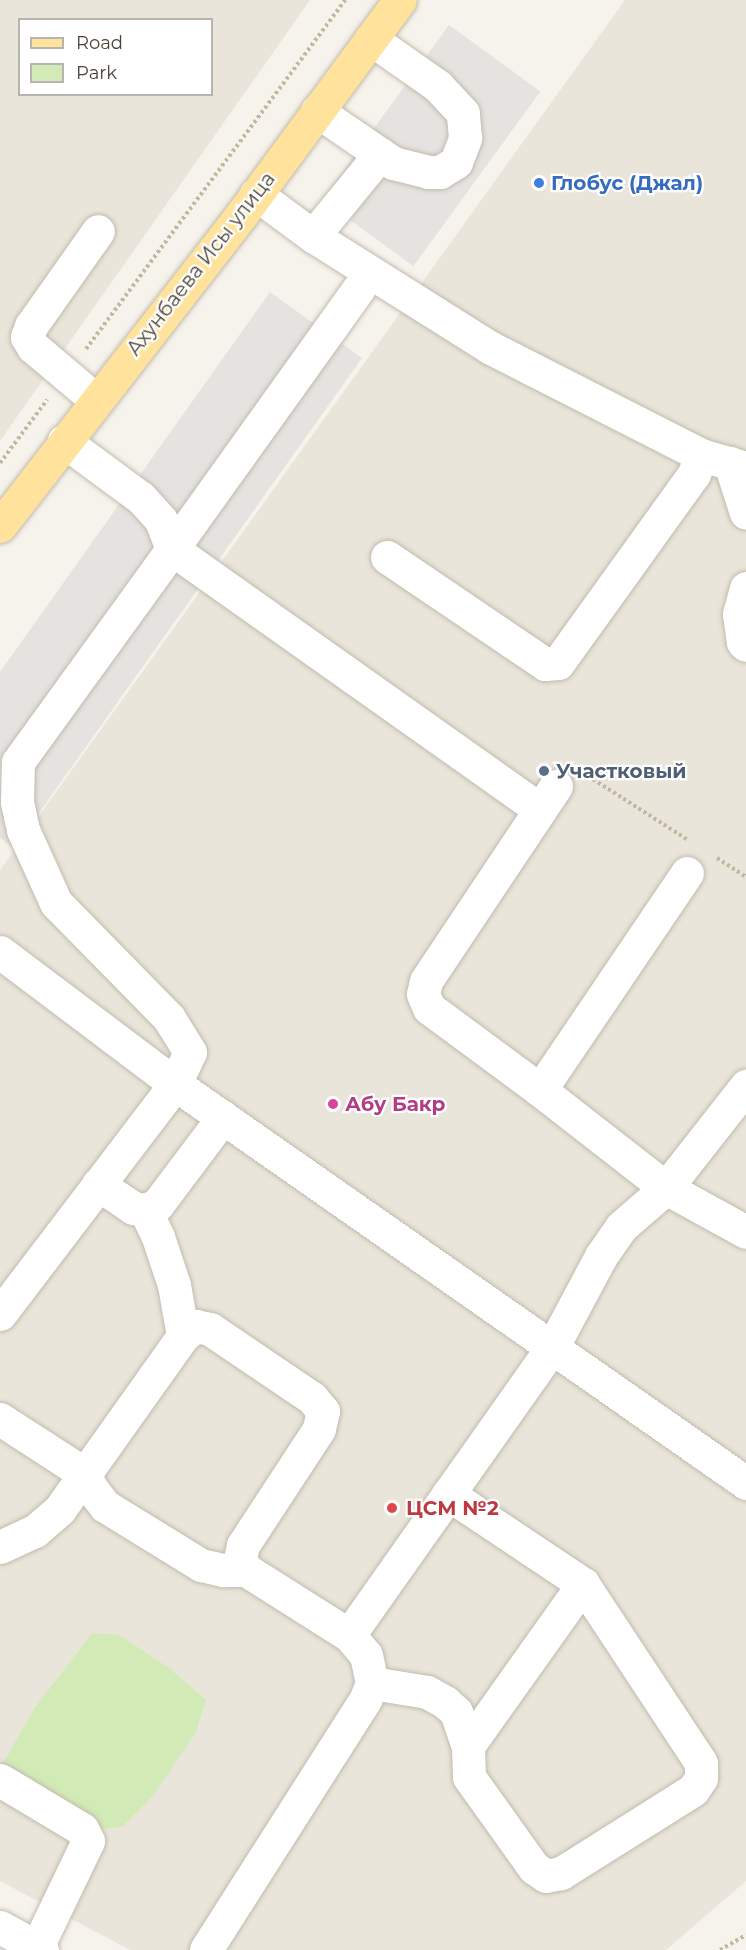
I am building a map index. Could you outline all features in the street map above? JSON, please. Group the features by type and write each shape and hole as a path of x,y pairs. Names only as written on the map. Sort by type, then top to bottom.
{"main road":[{"name":"Ахунбаева Исы улица","path":"0,526 256,194 400,0"}],"street":[{"path":"317,111 393,163 414,170 440,172 456,162 465,138 464,113 438,86 371,39"},
{"path":"313,236 380,154"},
{"path":"256,194 313,236 489,347 725,462 746,513"},
{"path":"96,400 33,347 27,337 31,326 98,231"},
{"path":"0,1314 175,1084 190,1052 169,1018 56,903 23,830 17,802 18,762 359,288"},
{"path":"64,441 141,498 161,520 172,549 548,798 426,981 423,994 429,1008 540,1090 666,1188 746,1232"},
{"path":"387,557 546,664 558,663 694,474 725,462"},
{"path":"746,588 739,614 743,642 746,645"},
{"path":"540,1090 697,857"},
{"path":"0,952 175,1084 746,1483"},
{"path":"349,1635 553,1346 601,1256 621,1227 666,1188 746,1086"},
{"path":"98,1184 134,1208 145,1210 157,1205 223,1117"},
{"path":"145,1210 158,1237 174,1285 183,1336"},
{"path":"0,1547 35,1531 60,1509 183,1336 195,1326 210,1329 312,1398 323,1412 319,1430 243,1545 240,1559 246,1570 349,1635 366,1655 372,1683 365,1700 206,1950"},
{"path":"0,1419 85,1474 91,1488 105,1506 201,1565 223,1570 246,1570"},
{"path":"372,1683 428,1692 456,1712 468,1746 469,1777 534,1868 546,1876 561,1873 693,1790 702,1778 701,1764 583,1584 448,1494"},
{"path":"468,1746 583,1584"},
{"path":"0,1780 82,1829 88,1841 39,1949 0,1927"}],"path":[{"path":"0,463 345,0"},
{"path":"548,798 570,765 697,857 746,877"},
{"path":"720,1950 746,1935"}],"shaded area":[{"path":"0,0 310,0 0,441"},
{"path":"625,0 746,0 746,1881 666,1950 130,1950 0,1881 0,870"},
{"path":"449,25 540,91 413,266 322,200"},
{"path":"270,292 362,358 14,848 0,838 0,672"}],"green space":[{"path":"92,1633 119,1635 169,1668 206,1700 196,1732 153,1796 122,1827 95,1829 1,1767 34,1709"}],"place":[{"name":"Глобус (Джал)","path":"539,183"},
{"name":"Участковый","path":"544,771"},
{"name":"Абу Бакр","path":"333,1104"},
{"name":"ЦСМ №2","path":"392,1508"}]}
